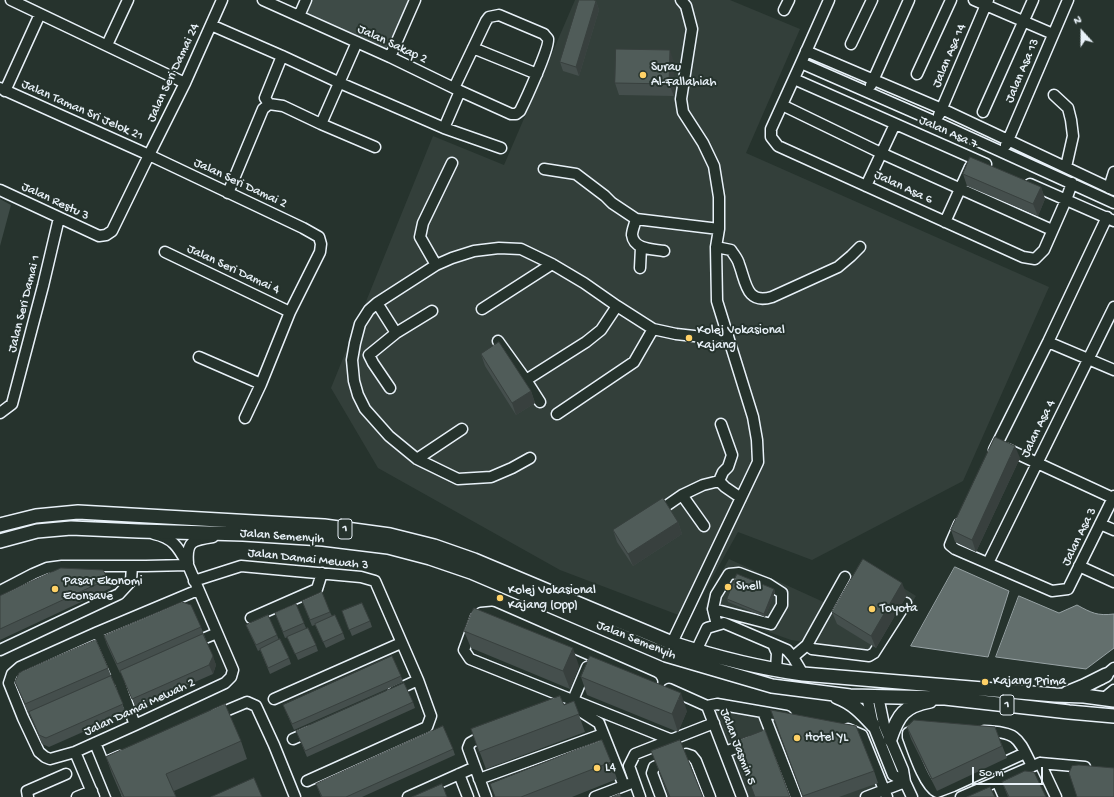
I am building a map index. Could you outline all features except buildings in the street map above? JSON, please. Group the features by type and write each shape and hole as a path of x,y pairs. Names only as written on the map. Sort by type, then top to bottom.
{"main road":[{"name":"Jalan Semenyih","path":"0,525 36,516 78,512 324,526 390,535 434,546 474,560 672,643 733,661 803,674 1055,695 1098,700"},
{"name":"Jalan Semenyih","path":"0,541 37,531 71,528 243,534 338,541 388,548 430,558 471,572 666,655 772,686 850,696 873,694 945,698 1113,716"},
{"path":"1055,695 1071,692 1110,672"},
{"path":"857,678 873,694 895,681"},
{"path":"821,692 844,699 862,712 873,725"},
{"path":"890,739 895,724 901,714 907,709 923,702 945,698"},
{"path":"1069,712 1098,700 1113,716"}],"street":[{"path":"11,0 186,83"},
{"path":"107,45 128,0"},
{"name":"Jalan Seri Damai 24","path":"150,156 186,83 222,0"},
{"name":"Jalan Sakap 2","path":"263,0 390,57 510,114 520,112 536,74"},
{"path":"299,16 306,0"},
{"path":"390,57 415,0"},
{"path":"666,655 758,462 757,440 753,417 717,301 716,248 719,229 719,197 714,166 703,143 683,112 681,99 692,29 686,6 681,0"},
{"path":"784,10 789,0"},
{"path":"829,0 782,105 881,153 1052,230 1072,184"},
{"path":"851,44 872,0"},
{"path":"868,92 909,0"},
{"path":"917,74 951,0"},
{"path":"974,0 987,3 1024,22 1053,34"},
{"path":"984,112 1033,0"},
{"name":"Jalan Asa 13","path":"1002,152 1068,0"},
{"name":"Jalan Asa 14","path":"936,122 987,3"},
{"path":"3,90 40,14"},
{"path":"444,128 473,48 489,17 499,15 544,34 548,39 547,46 536,74 473,48"},
{"path":"211,25 444,128 501,148"},
{"path":"321,124 357,42"},
{"name":"Jalan Asa 7","path":"806,51 942,109 1111,189"},
{"path":"268,104 265,98 282,56"},
{"name":"Jalan Asa 7","path":"801,63 936,122 1114,203"},
{"name":"Jalan Asa 7","path":"794,79 995,168"},
{"name":"Jalan Taman Sri Jelok 21","path":"3,90 150,156 112,231 106,235 99,236"},
{"path":"1054,95 1068,108 1071,120 1073,136 1066,167"},
{"path":"268,104 283,106 375,147"},
{"path":"228,192 263,109 268,104"},
{"name":"Jalan Asa 6","path":"782,105 771,129 771,136 778,146 1023,257 1035,259 1044,250 1052,230"},
{"path":"866,186 895,124"},
{"name":"Jalan Seri Damai 2","path":"150,156 228,192 319,237 321,244 320,252 290,312"},
{"path":"945,222 974,159"},
{"path":"436,265 420,237 422,223 452,163"},
{"path":"544,169 576,174 612,203 636,219 719,229"},
{"path":"1111,189 1114,172"},
{"path":"990,458 1110,219 1023,181"},
{"name":"Jalan Restu 3","path":"0,190 99,236"},
{"name":"Jalan Seri Damai 1","path":"0,413 12,404 59,218"},
{"path":"636,219 632,234 635,242 641,247 664,251"},
{"path":"640,268 641,247"},
{"path":"716,248 731,250 739,263 746,288 756,298 764,300 772,298 838,267 860,247"},
{"path":"530,458 491,477 458,479 417,459 389,436 365,409 358,395 354,381 352,360 355,343 360,324 369,310 377,303 436,265 452,258 474,251 499,248 521,249 552,264 584,283 653,329 676,334 702,337 728,335"},
{"name":"Jalan Seri Damai 4","path":"165,252 290,312"},
{"path":"482,309 552,264"},
{"path":"377,303 396,333"},
{"path":"526,380 586,342 601,330 617,306"},
{"name":"Jalan Asa 4","path":"988,563 1114,307"},
{"path":"390,388 369,355 396,333 432,311"},
{"path":"245,418 261,384 290,312"},
{"path":"557,414 634,362 653,329"},
{"path":"498,341 540,402"},
{"path":"1048,342 1114,370"},
{"path":"199,357 261,384"},
{"path":"720,481 723,472 728,467 732,454 721,424"},
{"path":"417,459 462,429"},
{"path":"996,444 1114,497"},
{"path":"720,481 725,487 740,498"},
{"path":"651,516 682,495 703,485 720,481"},
{"path":"682,495 704,526"},
{"name":"Jalan Asa 3","path":"988,563 1052,592 1068,589 1114,497"},
{"path":"964,512 950,545 955,549 988,563"},
{"path":"1100,524 1114,530"},
{"path":"139,531 166,538 174,543 181,552 217,633 182,649"},
{"path":"188,565 188,550 192,542 206,538 243,534"},
{"path":"0,591 47,568 62,566 188,565"},
{"path":"0,650 119,594 131,581 132,566"},
{"name":"Jalan Damai Mewah 3","path":"50,759 39,752 27,717 9,683 12,674 20,667 241,566 361,577 375,580 402,643"},
{"path":"1079,566 1114,582"},
{"path":"251,618 317,589 322,573"},
{"path":"713,609 771,624 782,605 782,593 768,584 739,573 729,574 716,595 713,609 717,625"},
{"path":"793,657 807,645 845,577"},
{"path":"807,645 812,649 868,656 874,653 906,603"},
{"path":"672,740 470,659 464,650 476,617 481,612 492,612 707,706 717,704 793,717"},
{"path":"696,651 707,628 724,623 787,650 803,674"},
{"path":"98,632 118,678 135,725"},
{"name":"Jalan Damai Mewah 2","path":"50,759 75,752 225,683 231,677 233,670 217,633"},
{"path":"274,699 402,643 418,680 431,716 427,727 307,781"},
{"path":"773,644 777,653 776,670"},
{"path":"573,700 592,655"},
{"path":"89,690 139,668"},
{"path":"1110,672 1094,685 1098,700 1114,690"},
{"path":"383,696 418,680"},
{"path":"873,694 873,725 894,775 905,782"},
{"path":"873,694 884,725 904,770 905,782 912,797"},
{"path":"204,720 247,702 256,706 295,797"},
{"name":"Jalan Jasmin 5","path":"707,706 742,797"},
{"path":"560,707 577,709 599,723 603,734 606,752 624,786"},
{"path":"763,712 765,737 796,797"},
{"path":"640,797 629,766 635,754 714,723"},
{"path":"839,724 862,735 885,794"},
{"path":"293,739 321,726"},
{"path":"934,730 913,731 908,733 908,737 925,778 931,788 937,792 1025,753"},
{"path":"486,797 468,748 470,742 495,731"},
{"path":"971,731 999,732 1009,734 1014,737 1025,753 1036,764 1056,797"},
{"path":"479,779 603,734"},
{"path":"725,752 765,737"},
{"path":"95,743 117,797"},
{"path":"104,763 132,751"},
{"path":"75,752 93,794 77,797"},
{"path":"661,797 652,773 654,767 686,754 692,756 696,761 710,797"},
{"path":"961,797 1036,764 1092,768"},
{"path":"408,797 475,767"},
{"path":"28,797 27,791 66,774"},
{"path":"459,774 468,797"},
{"path":"997,781 1004,797"},
{"path":"595,797 634,782"},
{"path":"866,797 885,794 905,782"}],"shaded area":[{"path":"312,0 409,0 387,51 306,15"},
{"name":"Kolej Vokasional Kajang","path":"575,0 730,0 800,29 746,153 1049,287 963,481 812,560 738,532 689,619 560,570 378,468 331,388 433,136 504,165"},
{"path":"0,199 11,205 0,246"},
{"path":"729,559 839,609 865,564 916,596 880,654 791,640 705,609 710,592"},
{"path":"955,567 1009,591 988,657 911,646"},
{"path":"1019,596 1059,613 1077,605 1103,615 1114,614 1114,648 1086,669 996,657"},
{"path":"723,708 839,729 861,738 885,797 746,797 713,711"}],"place":[{"name":"Surau Al-Fallahiah","path":"643,75"},
{"name":"Kolej Vokasional Kajang","path":"689,338"},
{"name":"Shell","path":"728,587"},
{"name":"Pasar Ekonomi Econsave","path":"55,589"},
{"name":"Kolej Vokasional Kajang (Opp)","path":"500,598"},
{"name":"Toyota","path":"872,609"},
{"name":"Kajang Prima","path":"985,682"},
{"name":"Hotel YL","path":"797,738"},
{"name":"L4","path":"597,768"}]}
